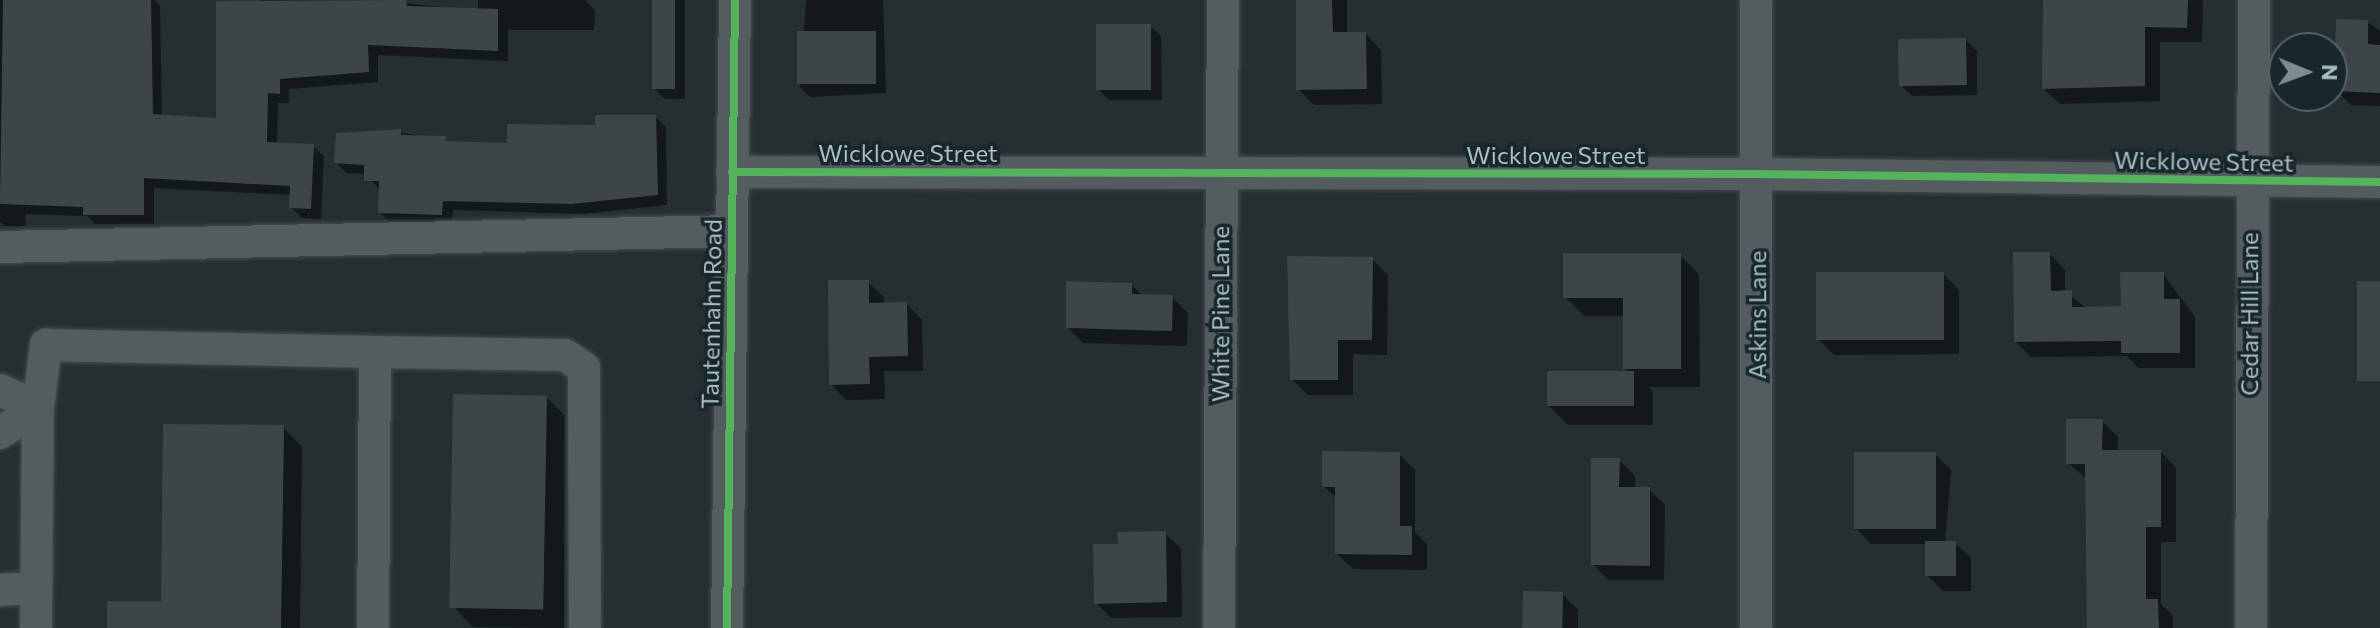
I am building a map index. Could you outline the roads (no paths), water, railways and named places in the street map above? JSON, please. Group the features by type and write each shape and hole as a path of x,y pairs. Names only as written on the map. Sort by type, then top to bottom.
{"street":[{"name":"Tautenhahn Road","path":"727,628 735,0"},
{"name":"White Pine Lane","path":"1219,628 1223,0"},
{"name":"Cedar Hill Lane","path":"2251,628 2249,181 2254,0"},
{"name":"Askins Lane","path":"1756,2 1756,628"},
{"name":"Wicklowe Street","path":"732,172 1757,174 2380,182"},
{"path":"0,247 732,231"},
{"path":"36,628 38,408 46,345 565,355 584,368 585,628"},
{"path":"373,628 375,352"},
{"path":"0,390 38,408"},
{"path":"0,433 38,408"},
{"path":"0,590 36,588"}]}
